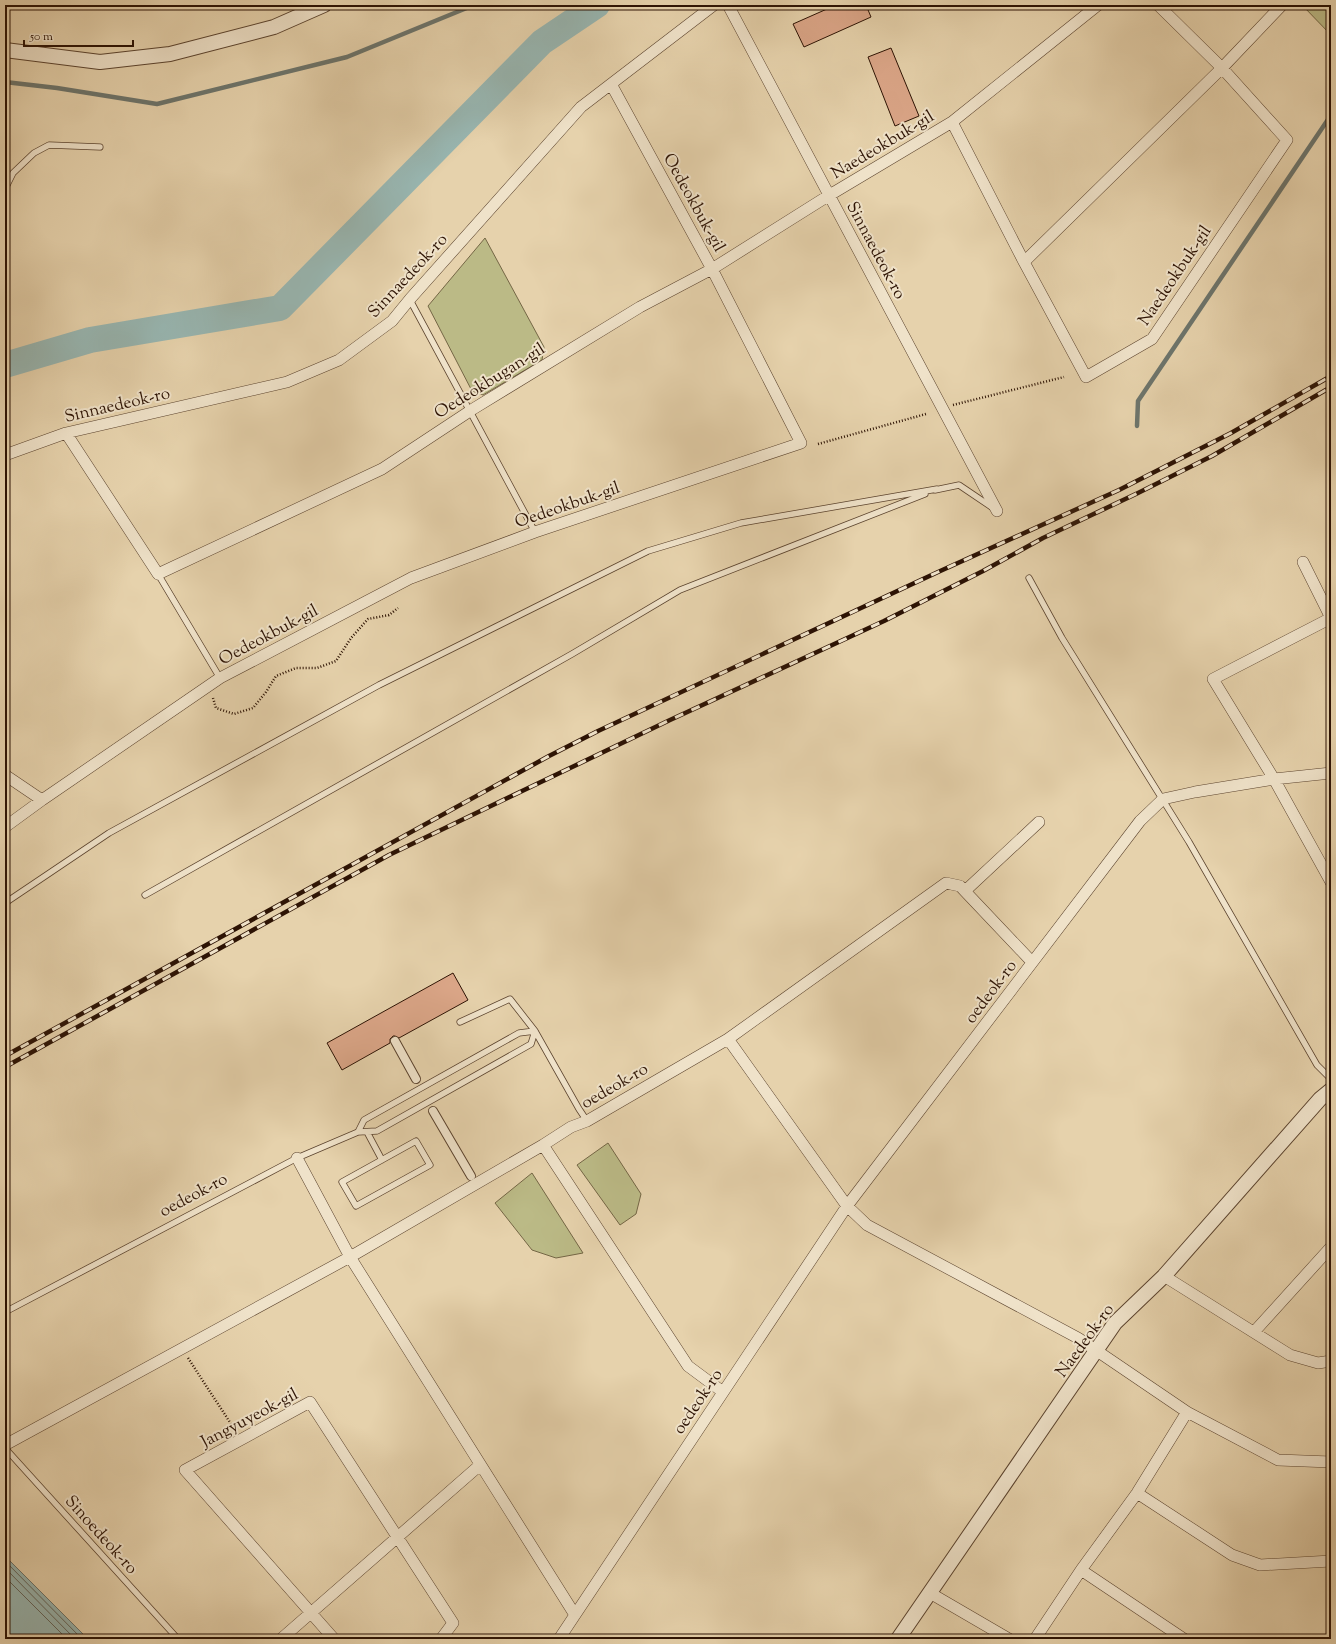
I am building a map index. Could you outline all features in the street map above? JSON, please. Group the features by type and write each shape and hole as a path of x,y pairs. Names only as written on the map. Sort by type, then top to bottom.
{"street":[{"path":"5,50 100,62 170,54 274,27 324,5"},
{"name":"Sinnaedeok-ro","path":"5,455 66,433 287,382 339,360 392,322 410,299 581,107 714,5"},
{"name":"Sinnaedeok-ro","path":"728,5 828,196 997,511"},
{"name":"Naedeokbuk-gil","path":"828,196 952,122 1098,5"},
{"path":"1158,5 1222,68"},
{"path":"1024,262 1222,68 1282,5"},
{"name":"Naedeokbuk-gil","path":"952,122 1024,262 1086,377 1152,339 1287,140 1222,68"},
{"name":"Oedeokbuk-gil","path":"5,826 220,678 411,578 535,532 801,444 712,270 610,84"},
{"name":"Oedeokbugan-gil","path":"158,574 382,469 470,411 640,307 712,270 828,196"},
{"path":"66,433 158,574"},
{"path":"1303,562 1331,618 1213,679 1274,779 1331,882"},
{"path":"1163,799 1195,792 1274,779 1331,773"},
{"path":"5,775 42,800"},
{"name":"oedeok-ro","path":"559,1639 848,1206 1140,820 1163,799"},
{"path":"1032,962 965,891 1039,822"},
{"name":"oedeok-ro","path":"5,1446 350,1257 543,1145 571,1127 588,1121 728,1039 946,883 960,886 965,891"},
{"path":"728,1039 848,1206 868,1225 1078,1338 1187,1412 1278,1460 1331,1462"},
{"path":"395,1041 416,1079"},
{"name":"Naedeok-ro","path":"898,1639 1115,1323 1164,1276 1320,1099 1331,1090"},
{"path":"433,1111 471,1176"},
{"path":"543,1145 688,1366 724,1392"},
{"path":"297,1158 350,1257 575,1615"},
{"path":"1254,1332 1331,1247"},
{"path":"1164,1276 1290,1355 1318,1362 1331,1361"},
{"name":"Jangyuyeok-gil","path":"334,1639 185,1470 310,1402 453,1622 441,1639"},
{"path":"1035,1639 1137,1493 1187,1412"},
{"path":"282,1639 480,1465"},
{"path":"1137,1493 1232,1555 1260,1565 1331,1560"},
{"path":"1082,1570 1184,1639"},
{"path":"930,1593 1009,1639"}],"lane":[{"path":"5,189 13,173 34,153 49,145 100,147"},
{"path":"410,299 535,532"},
{"path":"5,903 109,833 379,685 648,551 741,523 960,485 997,511"},
{"path":"145,895 572,654 680,590 937,489"},
{"path":"158,574 220,678"},
{"path":"1029,578 1062,638 1163,799 1317,1065 1331,1079"},
{"path":"460,1022 510,999 534,1031 579,1109 588,1121"},
{"path":"534,1031 531,1044 377,1131 358,1132 364,1120 519,1033 534,1031"},
{"name":"oedeok-ro","path":"5,1312 297,1158 358,1132"},
{"path":"367,1132 382,1160"},
{"path":"416,1141 430,1165 356,1206 342,1182 382,1160 416,1141"},
{"name":"Sinoedeok-ro","path":"5,1446 178,1639"}],"path":[{"path":"953,405 1064,377"},
{"path":"818,444 926,414"},
{"path":"213,697 216,708 234,714 253,708 266,692 276,676 296,668 317,668 336,661 351,638 368,619 389,615 398,608"},
{"path":"188,1358 232,1427"}],"shaded area":[{"path":"1302,5 1331,5 1331,35"},
{"path":"485,238 544,347 542,360 483,395 472,391 428,306"},
{"path":"608,1143 641,1194 636,1214 620,1225 577,1165"},
{"path":"532,1173 583,1253 556,1258 532,1250 495,1203"}],"water":[{"path":"5,1556 88,1639 5,1639"}],"building":[{"path":"836,5 866,5 871,17 804,47 793,24"},
{"path":"891,48 919,116 895,126 868,57"},
{"path":"453,973 468,1000 399,1038 393,1036 390,1039 390,1043 342,1070 327,1043"}],"waterway":[{"path":"5,82 57,88 157,104 347,57 474,5"},
{"path":"5,365 90,340 280,308 542,42 597,5"},
{"path":"1137,426 1138,401 1331,115"}],"railway":[{"path":"5,1056 549,756 598,731 938,572 1119,490 1231,433 1331,376"},
{"path":"5,1067 389,855 670,720 884,621 983,571 1043,538 1212,456 1331,387"}]}
